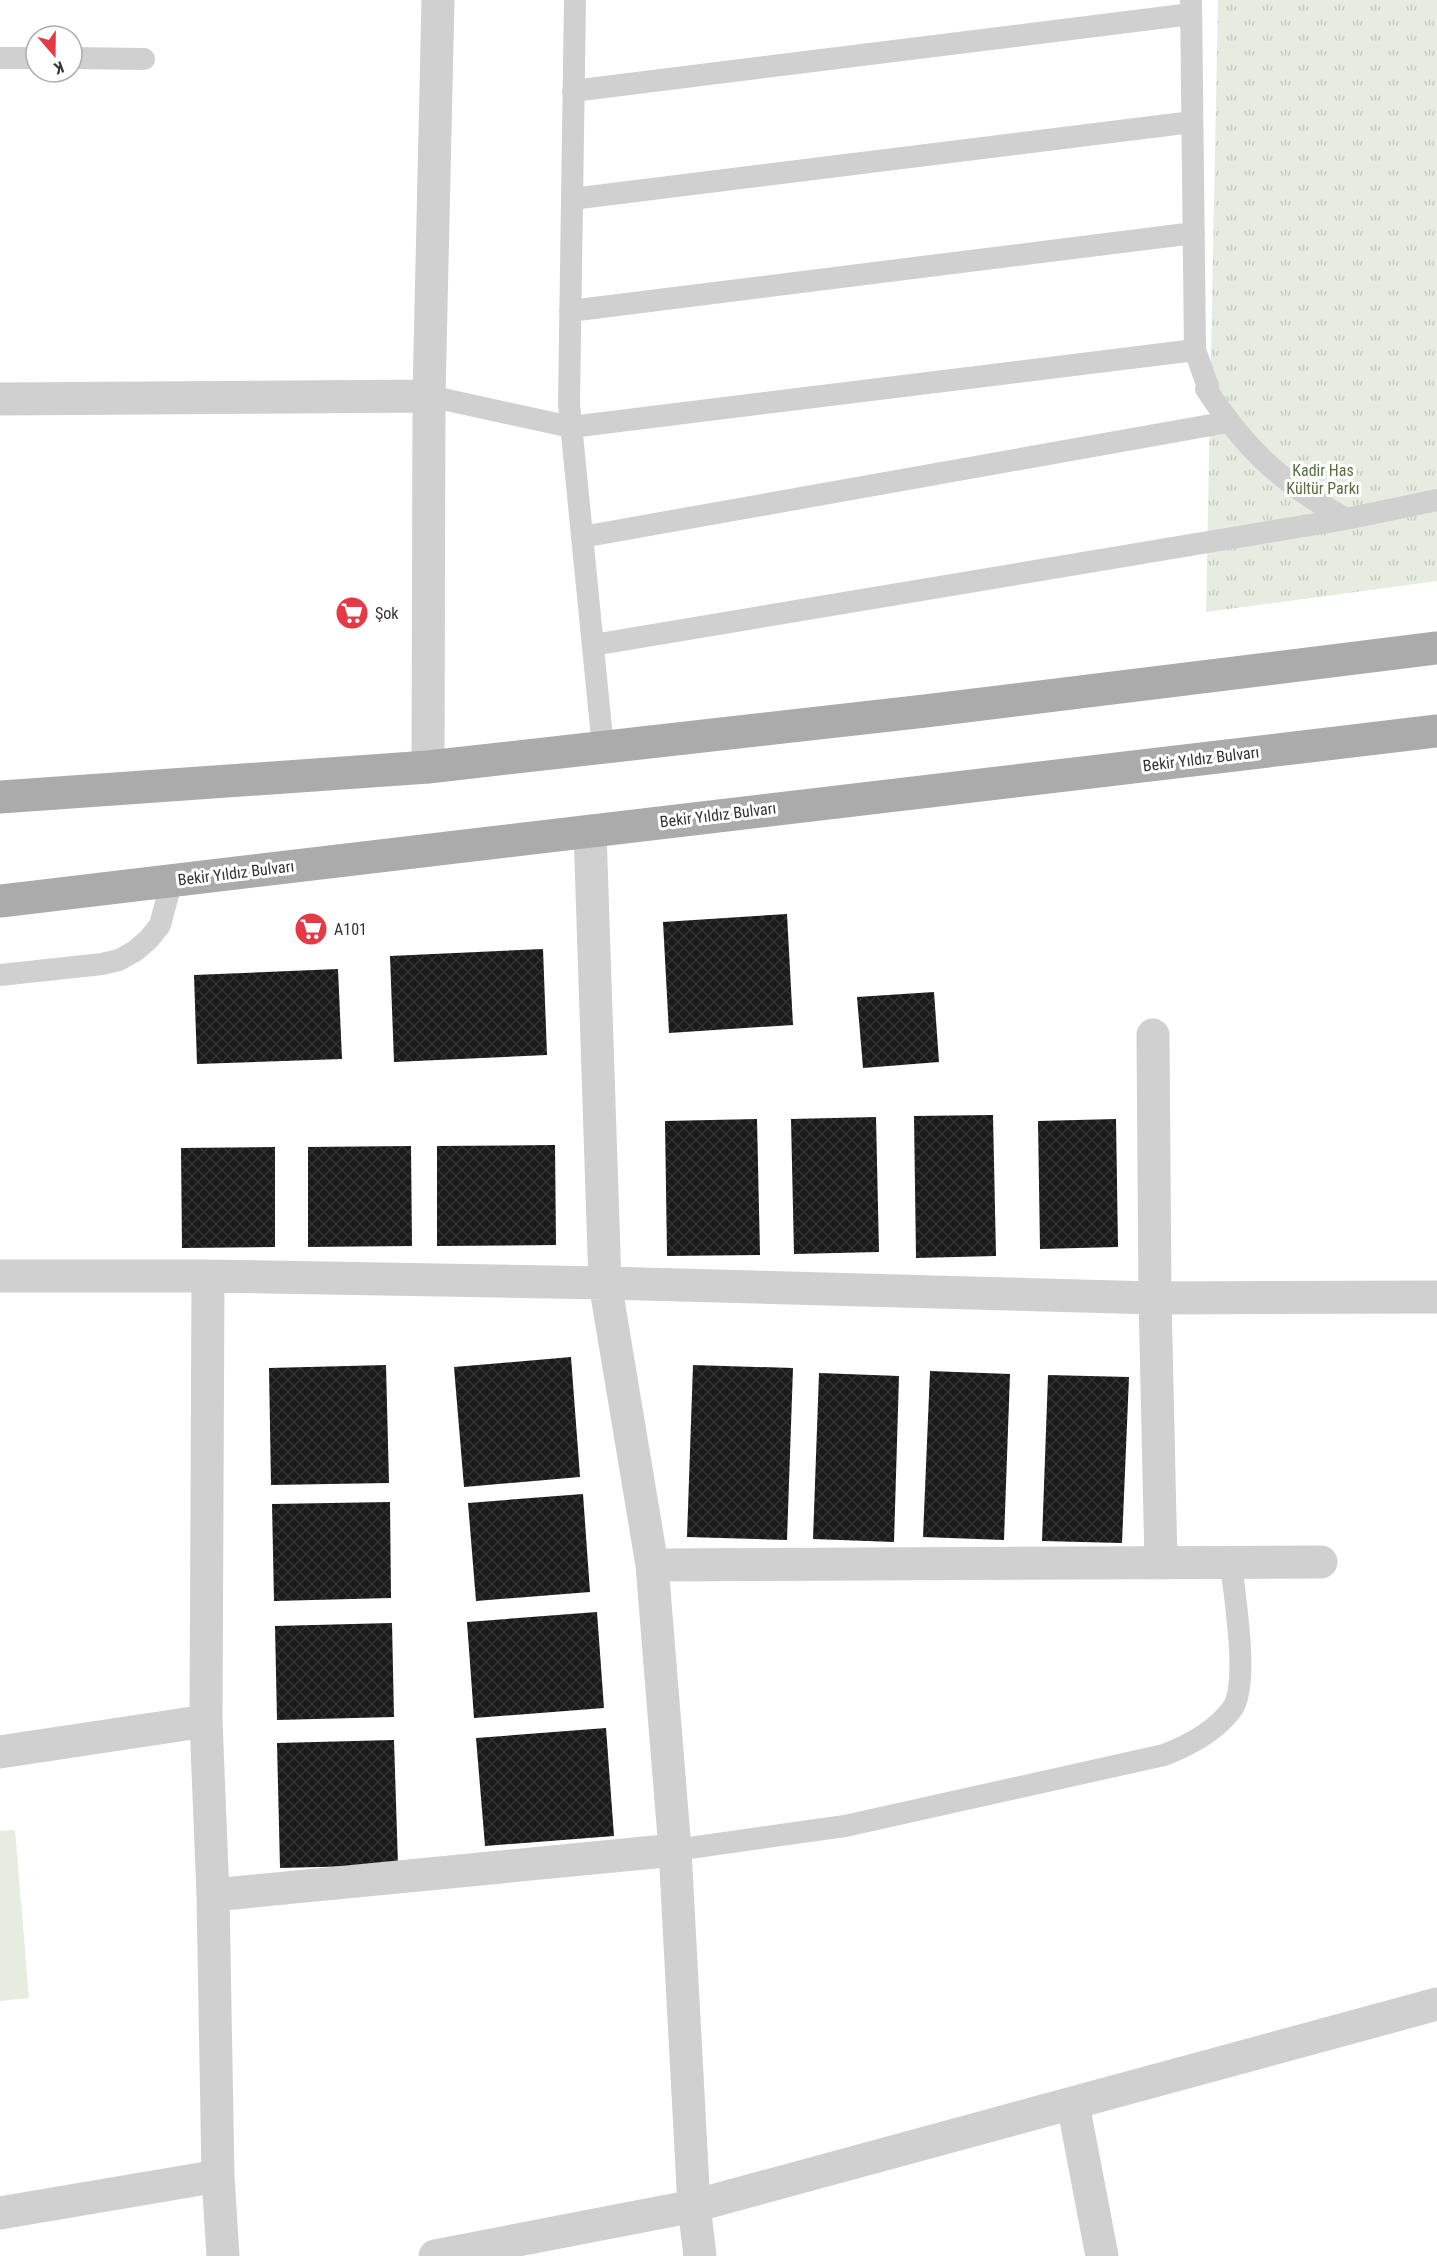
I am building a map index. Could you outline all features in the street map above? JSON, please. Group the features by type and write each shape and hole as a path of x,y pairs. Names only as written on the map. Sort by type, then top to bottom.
{"main road":[{"path":"0,796 428,767 925,711 1437,648"},
{"name":"Bekir Yıldız Bulvarı","path":"0,901 1437,731"}],"street":[{"path":"428,767 429,396 438,0"},
{"path":"0,399 429,396"},
{"path":"590,831 605,1283 651,1565 675,1850 694,2206 700,2256"},
{"path":"1154,1035 1155,1298 1161,1563"},
{"path":"0,1276 208,1276 605,1283 1155,1298 1437,1297"},
{"path":"208,1276 207,1721 218,2176 223,2256"},
{"path":"651,1565 1322,1562"},
{"path":"0,1752 207,1721"},
{"path":"213,1895 675,1850"},
{"path":"435,2256 694,2206 1437,2004"},
{"path":"1072,2104 1102,2256"},
{"path":"0,2213 218,2176"}],"lane":[{"path":"574,0 569,404 603,748"},
{"path":"573,91 1191,7 1195,350 1208,387 1206,389 1228,422 1281,478 1312,500 1346,519"},
{"path":"0,57 24,58"},
{"path":"84,58 144,59"},
{"path":"572,199 1192,122"},
{"path":"570,311 1194,233"},
{"path":"429,396 571,427 1195,350"},
{"path":"582,537 1228,422"},
{"path":"593,645 1346,519 1437,500"},
{"path":"0,975 102,964 127,956 149,939 160,925 172,880"},
{"path":"675,1850 845,1826 1164,1755 1186,1746 1205,1734 1234,1707 1242,1668 1230,1563"}],"green space":[{"name":"Kadir Has Kültür Parkı","path":"1218,0 1437,0 1437,581 1206,612"},
{"path":"15,1830 29,1998 0,2001 0,1831"}],"building":[{"path":"787,914 793,1025 669,1033 663,922"},
{"path":"543,949 547,1055 394,1062 390,956"},
{"path":"338,969 342,1059 197,1064 194,975"},
{"path":"934,992 939,1062 863,1068 857,997"},
{"path":"993,1115 996,1256 916,1258 914,1116"},
{"path":"876,1117 879,1252 794,1254 791,1119"},
{"path":"757,1119 760,1255 667,1256 665,1121"},
{"path":"1116,1119 1118,1247 1040,1249 1038,1121"},
{"path":"555,1145 556,1245 437,1246 437,1146"},
{"path":"411,1146 412,1246 308,1247 308,1147"},
{"path":"275,1147 275,1247 182,1248 181,1148"},
{"path":"571,1357 580,1477 464,1487 454,1367"},
{"path":"386,1365 389,1483 271,1485 269,1368"},
{"path":"693,1365 793,1368 787,1540 687,1537"},
{"path":"930,1371 1010,1374 1004,1540 923,1537"},
{"path":"819,1373 899,1376 894,1542 813,1539"},
{"path":"1048,1375 1129,1377 1122,1543 1042,1541"},
{"path":"583,1494 590,1592 476,1601 468,1503"},
{"path":"390,1502 391,1598 274,1601 272,1504"},
{"path":"597,1612 604,1708 474,1718 467,1622"},
{"path":"392,1623 394,1717 277,1720 275,1626"},
{"path":"606,1728 614,1836 485,1846 476,1738"},
{"path":"394,1740 398,1865 280,1868 277,1743"}],"place":[{"name":"Şok","path":"352,613"},
{"name":"A101","path":"311,929"}]}
